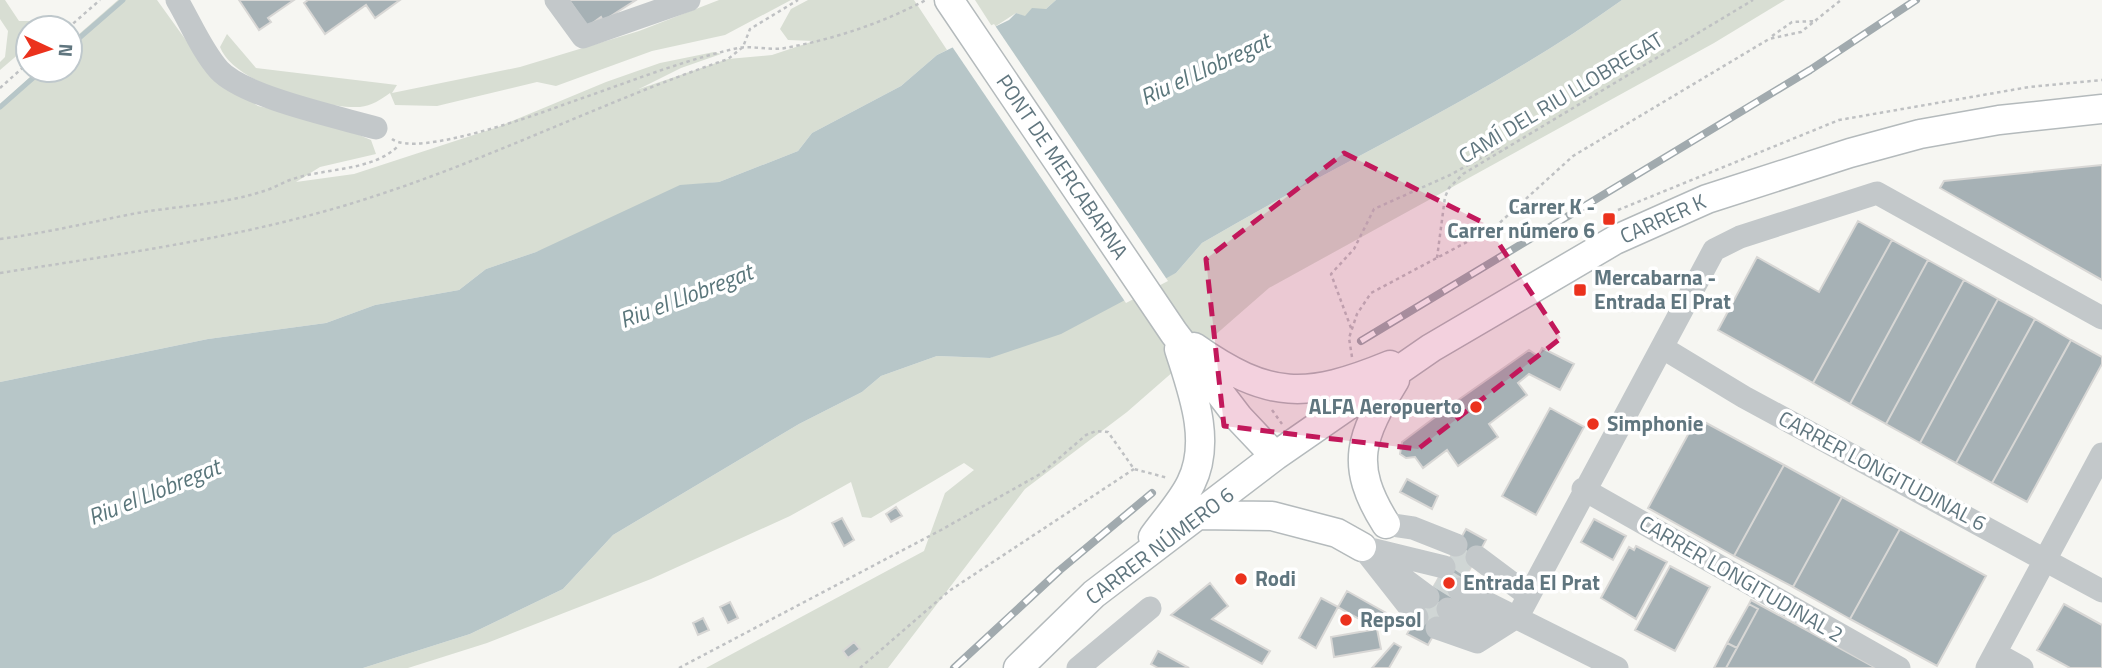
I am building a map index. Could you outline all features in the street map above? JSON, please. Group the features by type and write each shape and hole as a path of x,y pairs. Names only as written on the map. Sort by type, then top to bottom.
{"main road":[{"name":"PONT DE MERCABARNA","path":"949,0 1174,333 1239,418 1275,456"},
{"name":"CARRER K","path":"1275,456 1431,348 1608,244 1707,199 1780,174 1920,134 1999,120 2102,109"},
{"path":"1174,333 1226,368 1273,387 1322,389 1362,377 1431,348"},
{"path":"1138,558 1191,485 1200,450 1199,425 1174,333"},
{"path":"1386,524 1369,498 1364,482 1362,447 1372,418 1399,372"},
{"name":"CARRER NÚMERO 6","path":"1018,668 1094,594 1275,456"},
{"path":"1197,515 1272,516 1337,533 1362,547"}],"lane":[{"path":"177,0 219,70 239,84 306,108 376,128"},
{"path":"556,0 583,37 689,0"},
{"path":"1386,524 1413,528 1478,642 1521,600 1663,348 1714,250 1740,237 1877,193 2102,318"},
{"name":"CARRER LONGITUDINAL 6","path":"1663,348 1744,397 2102,591"},
{"path":"2022,668 1991,660 2102,454"},
{"name":"CARRER LONGITUDINAL 2","path":"1583,489 1899,668"},
{"path":"1362,547 1447,587"},
{"path":"1362,547 1447,587 1521,600 1580,659 1617,668"},
{"path":"1087,666 1150,608"}],"path":[{"path":"84,14 100,0"},
{"path":"0,273 253,231 377,196 477,160 728,59 743,47 750,29 798,0"},
{"path":"0,239 73,229 132,214 215,202 264,191 292,179 364,163 392,152 399,145 423,143 506,125 652,71 743,47 761,50 784,48 885,22 925,0"},
{"name":"CAMÍ DEL RIU LLOBREGAT","path":"1437,258 1443,207 1449,188 1464,174 1753,0"},
{"path":"1769,39 1798,34 1841,0"},
{"path":"1362,377 1351,355 1349,338 1357,314 1371,293 1495,228 1573,156 1769,39 1786,25 1817,21"},
{"path":"0,88 14,76"},
{"path":"1352,330 1332,274 1354,249 1374,209 1450,175 1499,148 1503,151"},
{"path":"1273,403 1272,411 1284,426"},
{"path":"678,668 941,530 1042,473 1086,435 1096,431 1108,432 1134,469 1191,485"},
{"path":"860,668 950,591 1134,469"}],"highlighted area":[{"path":"1344,153 1486,224 1561,338 1418,449 1224,426 1206,259"}],"shaded area":[{"path":"0,0 5,0 14,14 14,58 0,70 0,62 5,57 8,31 0,19"},
{"path":"118,0 157,0 206,68 258,106 326,121 371,140 376,154 320,167 296,182 354,174 498,127 606,82 660,63 714,52 721,54 681,68 639,89 728,59 772,55 814,41 788,40 780,29 791,9 808,0 914,0 947,50 937,55 901,86 812,133 798,151 719,182 680,186 542,250 486,269 459,290 375,305 326,323 208,339 0,382 0,104 22,84 84,84 84,30"},
{"path":"719,0 791,0 725,35 652,51 556,86 537,82 437,106 395,105 390,93 372,104 360,107 325,104 281,91 242,72 228,60 220,47 227,34 256,68 397,85 392,93 520,67 639,31"},
{"path":"975,0 1056,0 1046,9 1026,17 1016,13 993,28"},
{"path":"1622,0 1785,0 1714,43 1269,288 1127,412 1025,489 888,668 706,668 924,551 945,493 974,470 964,463 871,518 862,517 851,482 790,516 651,579 487,643 408,668 363,668 470,634 563,589 613,535 799,424 862,392 881,376 937,356 990,358 1176,273 1202,243 1520,67"}],"water":[{"name":"Riu el Llobregat","path":"1056,0 1622,0 1520,67 1202,243 1176,273 1061,334 990,358 937,356 881,376 862,392 799,424 613,535 563,589 470,634 363,668 0,668 0,382 208,339 326,323 375,305 459,290 486,269 536,252 680,185 719,182 798,151 812,133 901,86 937,55 1009,20 1016,13 1025,16 1032,8 1046,9"}],"pier":[{"path":"994,24 1168,281 1126,303 951,45"}],"building":[{"path":"239,0 294,0 268,18 271,22 259,30"},
{"path":"308,0 400,0 375,18 366,5 325,34 304,3"},
{"path":"569,0 636,0 603,21 601,17 587,27"},
{"path":"2102,165 2102,280 1940,188 1944,181"},
{"path":"1858,221 1892,240 1813,383 1718,330 1757,257 1819,292"},
{"path":"1892,240 1928,260 1850,404 1813,383"},
{"path":"1928,260 1964,280 1886,424 1850,404"},
{"path":"1964,280 1998,299 1920,443 1886,424"},
{"path":"1998,299 2035,319 1956,463 1920,443"},
{"path":"2035,319 2071,340 1992,483 1956,463"},
{"path":"2071,340 2102,357 2102,364 2027,502 1992,483"},
{"name":"ALFA Aeropuerto","path":"1542,348 1574,364 1560,390 1529,374 1518,383 1527,395 1489,424 1498,437 1458,466 1447,450 1423,468 1415,457 1406,458 1400,454 1402,442 1442,412 1444,404 1451,405 1529,350 1538,356"},
{"path":"1550,408 1584,427 1536,515 1502,496"},
{"path":"1697,418 1784,465 1734,556 1648,508"},
{"path":"1784,465 1842,497 1793,587 1734,556"},
{"path":"1407,479 1438,496 1432,509 1400,492"},
{"path":"1842,497 1900,529 1850,619 1793,587"},
{"path":"896,507 902,516 891,522 886,514"},
{"path":"842,518 854,540 844,546 832,523"},
{"path":"1594,519 1626,536 1613,560 1581,542"},
{"name":"Entrada El Prat","path":"1466,529 1486,540 1428,645 1407,634"},
{"path":"1900,529 1986,576 1937,666 1850,619"},
{"path":"1636,546 1667,562 1636,619 1601,598 1629,547 1634,550"},
{"path":"1670,566 1710,587 1675,651 1635,630"},
{"path":"1210,583 1228,606 1212,619 1270,651 1262,664 1171,615"},
{"path":"1347,591 1386,613 1377,629 1338,607"},
{"path":"1321,598 1338,607 1316,648 1299,638"},
{"path":"1751,600 1876,668 1726,668 1758,609 1749,604"},
{"path":"730,602 738,618 728,623 720,607"},
{"path":"1749,604 1758,609 1737,648 1727,643"},
{"path":"2064,604 2102,625 2102,668 2070,668 2037,650"},
{"path":"703,618 709,630 698,635 693,623"},
{"path":"1377,629 1381,649 1334,657 1331,637"},
{"path":"854,642 860,649 848,658 843,651"},
{"path":"1394,643 1401,647 1389,668 1372,668"},
{"path":"1727,643 1737,648 1726,668 1714,668"},
{"path":"1158,651 1189,668 1158,668 1151,664"}],"waterway":[{"path":"84,34 123,0"},
{"path":"0,107 26,84"}],"tunnel":[{"path":"1452,554 1471,567"},
{"path":"1439,577 1459,589"},
{"path":"1423,606 1443,618"}],"railway":[{"path":"1361,341 1810,70 1916,0"},
{"path":"954,668 1060,570 1152,493"}],"place":[{"name":"Carrer K - Carrer número 6","path":"1609,219"},
{"name":"Mercabarna - Entrada El Prat","path":"1580,290"},
{"name":"ALFA Aeropuerto","path":"1476,407"},
{"name":"Simphonie","path":"1593,424"},
{"name":"Rodi","path":"1241,579"},
{"name":"Entrada El Prat","path":"1449,583"},
{"name":"Repsol","path":"1346,620"}]}
